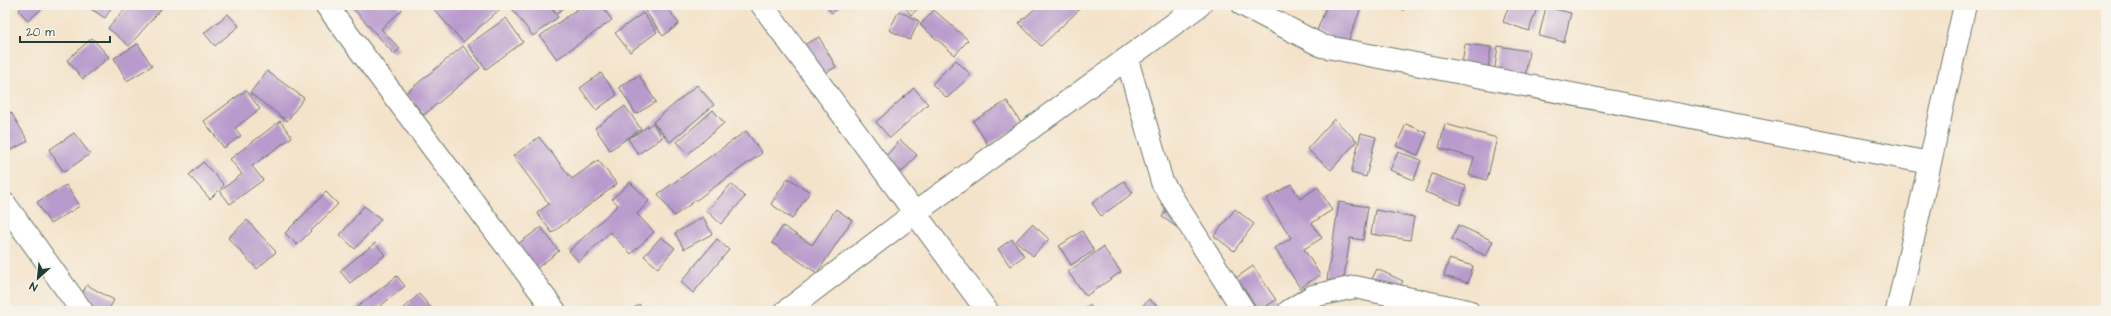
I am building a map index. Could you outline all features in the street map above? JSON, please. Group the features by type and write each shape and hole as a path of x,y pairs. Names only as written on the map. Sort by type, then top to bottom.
{"street":[{"path":"326,5 555,311"},
{"path":"762,5 987,311"},
{"path":"786,311 915,213 1200,5"},
{"path":"1244,5 1322,46 1930,163"},
{"path":"1897,311 1965,5"},
{"path":"1127,59 1162,182 1244,311"},
{"path":"5,204 82,311"},
{"path":"1289,311 1313,296 1355,287 1468,311"}],"building":[{"path":"24,5 46,5 28,21 19,10"},
{"path":"85,5 113,5 105,18"},
{"path":"129,5 158,5 162,8 129,46 108,28"},
{"path":"350,5 398,5 402,10 381,29 400,49 394,54"},
{"path":"430,5 468,5 470,7 472,5 496,5 500,9 463,42"},
{"path":"509,5 548,5 558,17 533,36"},
{"path":"551,5 568,5 557,13"},
{"path":"583,5 601,5 612,20 557,59 540,36"},
{"path":"641,5 666,5 679,24 663,36"},
{"path":"825,5 842,5 832,13"},
{"path":"903,5 922,5 911,15"},
{"path":"1039,5 1084,5 1041,46 1019,23"},
{"path":"1327,5 1362,5 1347,45 1316,33"},
{"path":"1394,5 1405,5 1404,10 1393,8"},
{"path":"1509,5 1538,5 1529,31 1503,22"},
{"path":"1546,7 1571,13 1564,42 1539,36"},
{"path":"934,10 968,40 955,55 920,25"},
{"path":"899,11 919,21 910,40 889,30"},
{"path":"643,13 657,32 630,52 615,33"},
{"path":"228,14 239,26 215,46 204,33"},
{"path":"506,18 523,42 486,69 468,45"},
{"path":"819,37 836,67 818,77 800,47"},
{"path":"92,38 109,57 83,79 67,60"},
{"path":"138,44 152,66 127,81 114,58"},
{"path":"1465,44 1491,47 1488,68 1462,64"},
{"path":"463,46 480,68 424,115 406,93"},
{"path":"1498,46 1529,51 1525,78 1494,73"},
{"path":"956,60 971,75 947,98 932,84"},
{"path":"267,71 304,98 287,121 250,93"},
{"path":"601,73 617,95 596,110 580,88"},
{"path":"639,75 656,102 636,114 619,87"},
{"path":"697,85 714,105 670,142 653,122"},
{"path":"914,88 928,104 890,138 876,122"},
{"path":"246,90 260,109 235,128 241,136 224,148 204,121"},
{"path":"1007,101 1022,124 988,145 973,121"},
{"path":"625,106 641,129 610,150 595,128"},
{"path":"713,110 724,123 688,154 677,142"},
{"path":"11,112 28,141 6,153 5,116"},
{"path":"1334,119 1357,141 1331,170 1307,149"},
{"path":"280,121 292,137 252,166 263,180 230,204 220,191 242,174 230,159"},
{"path":"653,123 662,138 638,154 628,139"},
{"path":"1406,124 1427,133 1418,155 1396,146"},
{"path":"1445,124 1497,138 1487,180 1469,175 1474,158 1439,148"},
{"path":"746,131 762,153 674,216 658,194"},
{"path":"74,133 90,154 64,172 49,150"},
{"path":"1361,133 1376,137 1366,177 1351,173"},
{"path":"539,137 572,179 598,160 617,184 552,233 537,213 549,204 513,156"},
{"path":"900,140 917,155 902,172 885,157"},
{"path":"1398,152 1421,160 1414,180 1390,170"},
{"path":"203,162 224,185 210,199 189,175"},
{"path":"1432,174 1466,186 1460,205 1425,192"},
{"path":"788,178 810,192 792,219 771,204"},
{"path":"1124,181 1133,193 1101,216 1092,203"},
{"path":"630,182 649,201 637,214 654,232 631,254 610,232 579,262 569,251 618,205 612,199"},
{"path":"731,184 745,197 721,224 707,211"},
{"path":"1291,184 1300,199 1318,187 1332,210 1312,223 1322,238 1304,249 1320,275 1300,288 1275,248 1291,238 1266,199"},
{"path":"66,185 80,206 50,224 37,202"},
{"path":"326,192 338,204 297,245 285,233"},
{"path":"1172,202 1181,230 1162,217"},
{"path":"1339,202 1368,207 1363,240 1350,238 1343,283 1327,280"},
{"path":"364,206 381,219 355,249 340,235"},
{"path":"836,209 852,220 817,273 772,243 783,226 812,245"},
{"path":"1235,209 1254,224 1234,251 1214,236"},
{"path":"1375,210 1414,217 1410,240 1371,234"},
{"path":"703,217 712,234 684,249 675,233"},
{"path":"247,220 276,252 257,269 228,238"},
{"path":"1032,224 1049,239 1033,256 1016,241"},
{"path":"1458,225 1493,241 1486,256 1452,239"},
{"path":"541,227 559,251 532,272 514,247"},
{"path":"1082,231 1094,251 1071,265 1059,246"},
{"path":"661,237 675,248 658,268 644,256"},
{"path":"717,239 729,250 693,293 681,282"},
{"path":"1012,239 1024,256 1010,266 998,249"},
{"path":"375,243 385,255 350,283 340,271"},
{"path":"1103,247 1121,272 1086,296 1068,272"},
{"path":"1449,259 1473,266 1468,283 1444,276"},
{"path":"1253,266 1276,300 1259,311 1236,278"},
{"path":"1377,269 1403,281 1392,303 1366,291"},
{"path":"397,276 405,286 374,311 352,311"},
{"path":"87,285 114,300 108,311 91,311 77,302"},
{"path":"419,294 434,311 401,311"},
{"path":"1149,299 1163,311 1138,311"},
{"path":"639,304 644,311 631,311"},
{"path":"1090,305 1094,311 1081,311"}]}
